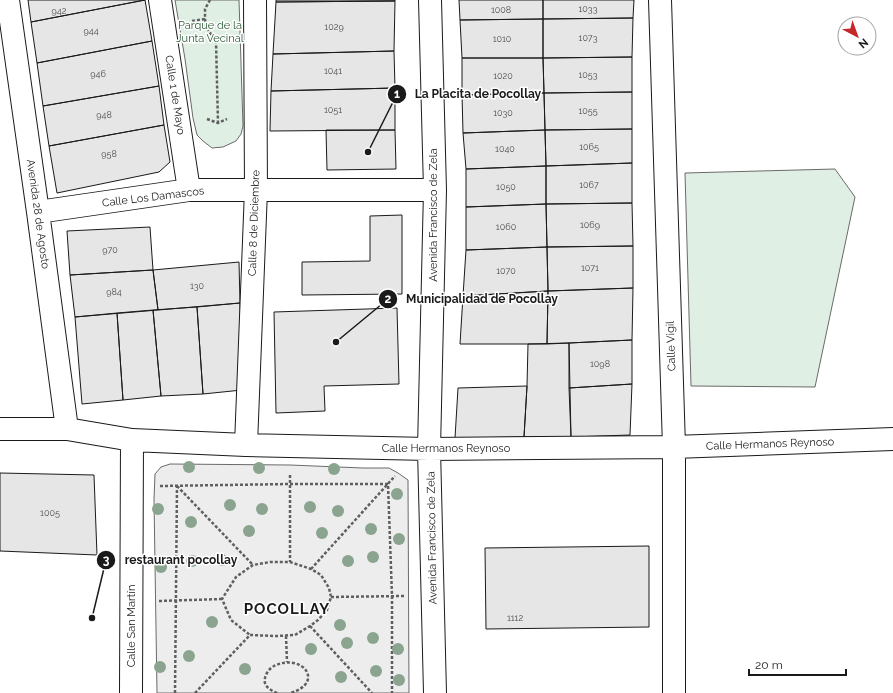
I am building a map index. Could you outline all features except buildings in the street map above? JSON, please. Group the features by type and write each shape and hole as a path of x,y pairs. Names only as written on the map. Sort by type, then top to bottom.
{"street":[{"name":"Avenida 28 de Agosto","path":"8,0 67,429"},
{"name":"Calle 1 de Mayo","path":"160,0 189,190"},
{"name":"Calle 8 de Diciembre","path":"246,445 256,190 255,0"},
{"name":"Avenida Francisco de Zela","path":"430,0 435,190 429,449 436,693"},
{"name":"Calle Vigil","path":"660,0 674,447 674,693"},
{"name":"Calle Los Damascos","path":"38,212 189,190 435,190"},
{"name":"Calle Hermanos Reynoso","path":"0,430 67,429 132,440 246,445 429,449 674,447 893,440"},
{"name":"Calle San Martín","path":"131,693 132,440"}],"path":[{"path":"210,0 205,9 205,19 206,27 216,41 218,123"},
{"path":"204,118 218,123 229,119"},
{"path":"290,472 290,562"},
{"path":"311,569 398,473"},
{"path":"154,486 388,484"},
{"path":"388,484 392,596 392,693"},
{"path":"177,486 252,566"},
{"path":"175,693 177,486"},
{"path":"270,562 290,562 311,569 321,576 329,588 331,597 327,610 318,620 295,635 286,636 250,635 231,620 222,599 236,577 252,566 270,562"},
{"path":"331,597 408,596"},
{"path":"155,601 222,599"},
{"path":"310,626 372,693"},
{"path":"195,693 250,635"},
{"path":"286,636 287,662"},
{"path":"277,693 266,687 264,683 265,678 271,668 287,662 296,663 302,666 309,676 307,683 303,688 290,693"}],"green space":[{"name":"Parque de la Junta Vecinal","path":"175,0 239,0 243,126 241,134 236,141 223,147 212,148 197,135 193,118"},
{"path":"835,169 855,197 815,387 691,386 685,173"}],"shaded area":[{"path":"170,464 389,468 408,480 409,693 157,693 154,499 155,474 161,467"}],"place":[{"name":"La Placita de Pocollay","path":"368,152"},
{"name":"Municipalidad de Pocollay","path":"336,342"},
{"name":"restaurant pocollay","path":"92,618"}],"district":[{"name":"POCOLLAY","path":"287,609"}]}
